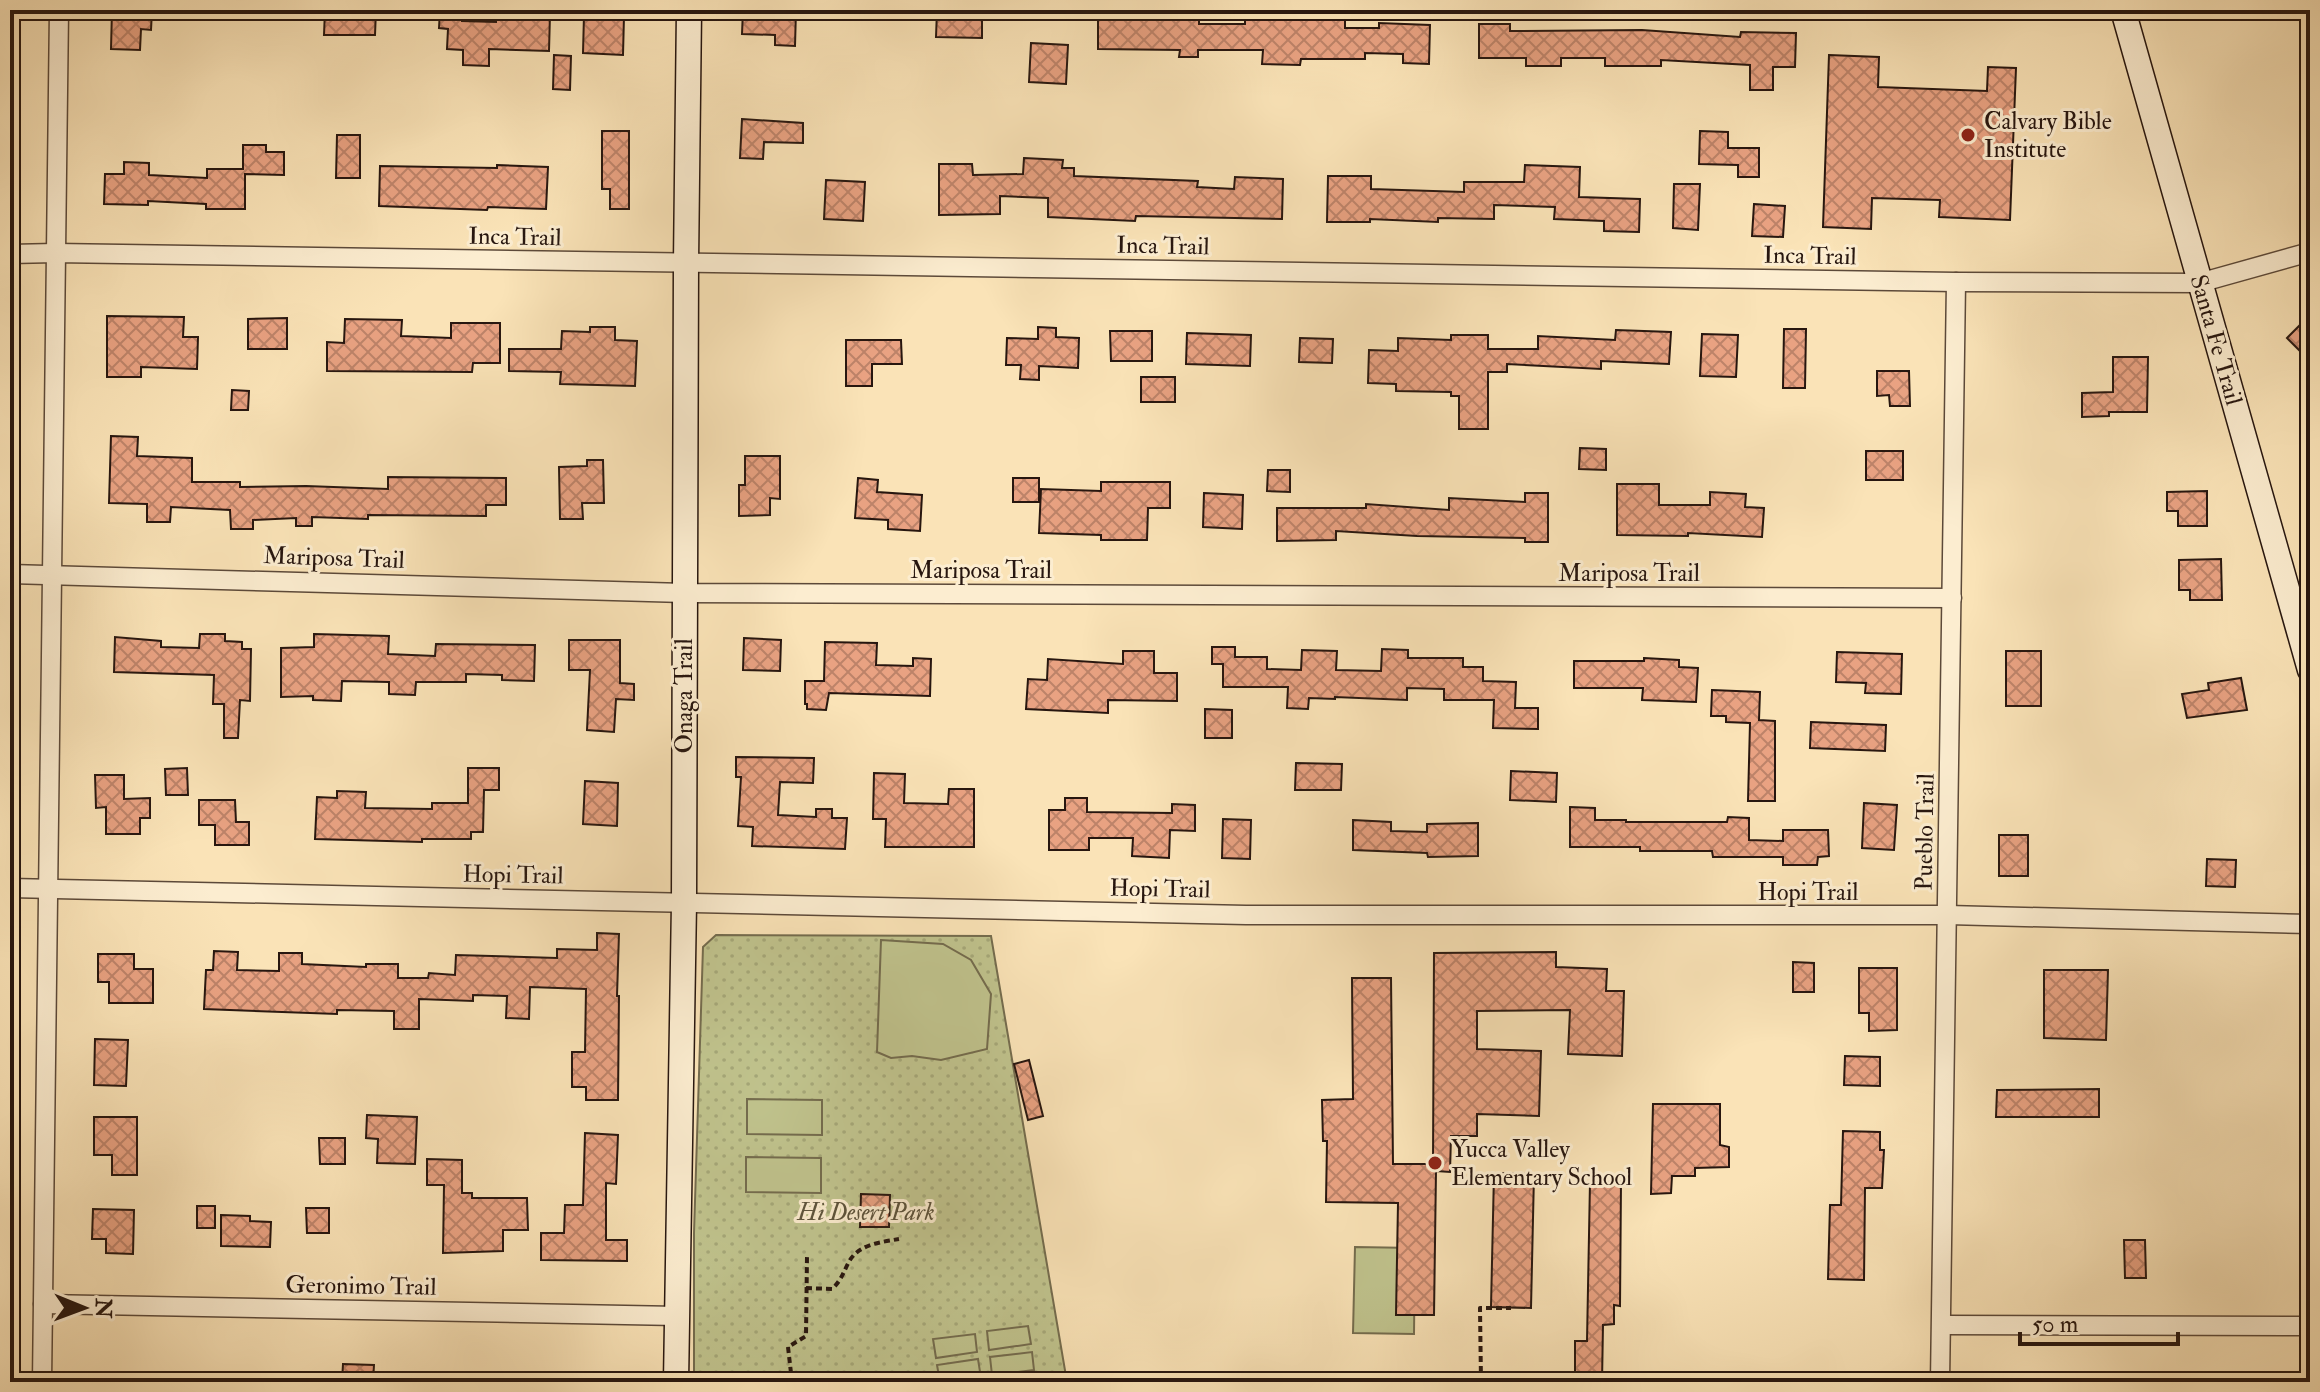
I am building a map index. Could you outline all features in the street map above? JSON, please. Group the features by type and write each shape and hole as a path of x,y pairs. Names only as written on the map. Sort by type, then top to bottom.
{"street":[{"path":"42,1382 59,10"},
{"name":"Onaga Trail","path":"676,1382 684,903 689,10"},
{"name":"Santa Fe Trail","path":"2123,10 2310,670"},
{"name":"Inca Trail","path":"10,254 2199,283 2310,252"},
{"name":"Pueblo Trail","path":"1940,1382 1956,282"},
{"name":"Mariposa Trail","path":"10,574 684,593 1952,598"},
{"name":"Hopi Trail","path":"10,888 1246,915 1948,915 2310,924"},
{"name":"Geronimo Trail","path":"43,1304 677,1316"},
{"path":"1942,1325 2310,1326"}],"path":[{"path":"806,1288 832,1289 841,1280 852,1256 870,1244 899,1239"},
{"path":"795,1382 788,1347 806,1336 807,1256"},
{"path":"1481,1382 1480,1308 1511,1308"}],"green space":[{"name":"Hi Desert Park","path":"716,935 991,936 1067,1382 694,1382 694,1233 703,947"},
{"path":"881,940 943,944 971,960 991,994 987,1049 941,1060 912,1056 891,1058 877,1052"},
{"path":"747,1099 822,1100 822,1135 747,1134"},
{"path":"746,1157 821,1158 821,1193 746,1192"},
{"path":"1355,1247 1415,1248 1414,1334 1353,1333"},
{"path":"1028,1326 1031,1344 989,1350 987,1331"},
{"path":"975,1334 977,1352 936,1358 933,1339"},
{"path":"1032,1352 1034,1370 992,1375 990,1357"},
{"path":"978,1359 981,1378 940,1382 937,1365"}],"building":[{"path":"112,10 152,10 151,30 141,29 140,50 111,49"},
{"path":"325,10 376,10 375,35 324,35"},
{"path":"440,10 462,10 462,21 496,22 496,10 533,10 533,14 550,14 549,51 489,49 489,66 463,65 463,50 447,49 448,29 439,28"},
{"path":"743,10 796,10 795,46 775,45 775,35 742,34"},
{"path":"937,10 982,10 982,38 936,37"},
{"path":"1199,13 1199,24 1245,24 1245,19 1345,20 1345,28 1379,28 1379,23 1430,25 1429,64 1403,63 1403,54 1365,53 1365,59 1301,59 1300,65 1262,64 1263,50 1198,50 1198,57 1179,57 1180,50 1098,49 1098,14"},
{"path":"584,15 624,16 623,55 583,53"},
{"path":"1479,24 1510,24 1510,31 1642,30 1740,37 1741,32 1796,33 1795,67 1773,67 1773,90 1750,90 1750,65 1661,60 1661,66 1605,66 1605,58 1561,58 1561,66 1526,66 1526,58 1479,58"},
{"path":"1031,43 1068,45 1066,84 1029,82"},
{"path":"554,55 571,56 570,90 553,89"},
{"path":"1829,55 1879,57 1878,87 1987,91 1988,67 2016,68 2010,220 1939,217 1940,200 1872,198 1871,229 1823,227"},
{"path":"742,119 803,123 803,143 764,142 763,159 740,158"},
{"path":"602,131 629,131 629,209 610,209 610,189 602,189"},
{"path":"1700,131 1728,132 1728,148 1759,148 1759,177 1738,177 1738,165 1699,164"},
{"path":"337,135 360,135 360,178 336,178"},
{"path":"243,145 266,145 266,152 284,152 284,175 245,174 245,209 206,209 206,204 148,201 148,205 104,204 105,174 124,174 124,162 149,163 149,175 207,178 207,169 243,169"},
{"path":"1024,158 1063,160 1062,168 1074,168 1074,176 1198,181 1197,187 1234,189 1235,177 1283,179 1282,219 1136,216 1135,221 1048,217 1048,198 1000,196 1000,214 939,215 939,164 972,164 973,175 1023,174"},
{"path":"497,165 548,167 546,209 379,206 380,166 497,168"},
{"path":"1525,165 1580,167 1579,197 1640,199 1639,232 1604,231 1604,221 1554,219 1555,207 1494,205 1494,219 1327,222 1328,176 1371,176 1371,189 1464,192 1464,182 1524,182"},
{"path":"826,180 865,182 863,221 824,219"},
{"path":"1674,184 1700,184 1698,230 1673,228"},
{"path":"1754,204 1785,206 1783,237 1752,236"},
{"path":"2310,315 2310,361 2287,338"},
{"path":"107,316 184,317 183,337 198,337 197,369 141,367 141,377 107,377"},
{"path":"287,318 287,349 248,349 248,319"},
{"path":"345,319 402,320 401,336 451,338 451,323 500,323 500,363 473,363 472,372 327,371 327,342 344,343"},
{"path":"590,327 615,327 615,340 637,341 635,386 560,384 561,372 509,371 509,349 561,349 562,331 590,332"},
{"path":"1038,327 1056,328 1056,337 1079,338 1078,368 1039,366 1039,380 1020,379 1021,365 1006,365 1007,338 1038,339"},
{"path":"1784,329 1806,329 1805,388 1783,388"},
{"path":"1616,330 1671,332 1669,364 1601,361 1601,369 1507,364 1507,372 1488,372 1488,429 1459,429 1459,396 1451,396 1451,392 1396,391 1396,384 1368,383 1369,350 1398,351 1398,338 1451,340 1451,335 1488,335 1488,349 1538,349 1538,336 1615,340"},
{"path":"1110,331 1152,331 1152,361 1111,361"},
{"path":"1187,333 1251,335 1250,366 1186,364"},
{"path":"1702,334 1738,335 1736,377 1700,376"},
{"path":"1300,338 1333,339 1332,363 1299,362"},
{"path":"846,340 901,340 902,364 872,364 872,386 846,386"},
{"path":"2113,357 2148,357 2147,412 2109,412 2109,416 2082,417 2082,393 2113,392"},
{"path":"1877,371 1909,371 1910,406 1890,406 1889,395 1877,396"},
{"path":"1141,377 1175,377 1175,402 1141,402"},
{"path":"232,390 249,391 248,410 231,410"},
{"path":"111,436 138,437 137,456 192,458 192,482 240,482 240,487 388,489 388,477 506,478 506,505 486,505 486,516 312,517 312,526 296,526 296,518 253,520 253,529 231,529 230,510 171,507 170,522 147,522 147,504 109,503"},
{"path":"1580,448 1606,449 1606,470 1579,469"},
{"path":"1866,451 1903,451 1903,480 1866,480"},
{"path":"745,456 780,456 780,499 770,498 770,515 739,516 739,485 745,485"},
{"path":"587,460 603,460 604,503 582,503 583,519 560,519 559,467 587,466"},
{"path":"1268,470 1290,470 1290,492 1267,491"},
{"path":"858,478 878,480 877,492 922,495 920,531 888,529 888,520 855,518"},
{"path":"1013,478 1039,478 1039,502 1013,502"},
{"path":"1101,482 1170,482 1170,508 1148,508 1147,540 1101,540 1101,535 1039,533 1041,489 1101,491"},
{"path":"1617,484 1659,484 1659,505 1710,505 1710,492 1746,494 1745,507 1764,508 1762,537 1688,533 1688,536 1617,535"},
{"path":"2207,491 2207,526 2178,526 2178,511 2167,511 2167,492"},
{"path":"1204,493 1243,495 1242,529 1203,527"},
{"path":"1525,493 1548,493 1548,542 1525,542 1525,538 1336,531 1336,540 1277,541 1277,508 1366,508 1366,504 1449,510 1449,498 1525,502"},
{"path":"2221,559 2222,600 2190,600 2190,590 2179,590 2179,560"},
{"path":"200,634 225,634 225,641 242,642 242,649 251,649 250,701 240,700 238,738 224,738 224,704 213,704 214,675 114,672 115,637 161,641 161,647 199,648"},
{"path":"314,634 389,636 388,654 435,656 436,644 535,645 534,681 502,680 502,675 466,674 466,682 416,682 415,695 389,694 389,682 342,681 341,701 313,700 313,696 281,697 281,648 314,647"},
{"path":"744,638 781,640 780,671 743,670"},
{"path":"569,640 620,640 620,683 634,684 634,700 616,699 614,732 587,730 590,670 569,670"},
{"path":"825,642 877,643 876,665 913,666 913,658 931,659 930,696 829,693 826,710 807,709 805,681 824,681"},
{"path":"1212,647 1235,647 1235,657 1267,657 1267,669 1301,670 1302,650 1337,651 1336,670 1381,671 1382,649 1408,650 1408,658 1463,658 1463,667 1483,667 1483,681 1516,682 1515,708 1538,708 1538,729 1493,728 1494,700 1444,700 1444,689 1407,688 1407,700 1309,698 1308,709 1287,708 1288,687 1223,687 1223,664 1212,664"},
{"path":"1123,651 1154,651 1154,673 1177,673 1177,701 1108,700 1108,713 1026,709 1028,679 1047,680 1048,659 1123,664"},
{"path":"2006,651 2041,651 2041,706 2006,706"},
{"path":"1837,652 1902,654 1901,694 1865,693 1866,683 1836,682"},
{"path":"1644,658 1679,660 1679,667 1698,668 1696,702 1642,700 1643,688 1574,688 1574,661 1644,661"},
{"path":"2241,678 2247,710 2187,718 2182,694 2209,690 2208,683"},
{"path":"1712,690 1760,692 1759,720 1775,721 1775,801 1748,801 1750,723 1726,722 1726,716 1711,716"},
{"path":"1205,709 1232,710 1232,738 1205,738"},
{"path":"1811,722 1886,725 1885,751 1810,748"},
{"path":"736,757 814,758 813,783 780,782 778,815 816,817 816,809 832,809 832,818 847,818 845,849 752,846 753,827 738,826 741,777 736,777"},
{"path":"1296,763 1342,764 1341,790 1295,790"},
{"path":"187,768 188,795 166,795 165,769"},
{"path":"468,768 499,768 499,790 484,790 483,832 471,832 471,839 422,839 422,842 315,839 317,797 337,798 337,791 366,792 365,808 432,809 432,803 468,803"},
{"path":"1511,771 1557,773 1556,802 1510,800"},
{"path":"874,773 905,774 904,803 948,804 949,789 974,789 974,847 885,847 886,819 873,819"},
{"path":"95,775 124,775 124,799 150,798 150,818 140,818 140,834 106,834 106,807 96,808"},
{"path":"585,781 618,783 617,826 583,824"},
{"path":"1065,798 1087,798 1087,812 1172,813 1172,804 1195,805 1195,831 1170,830 1169,858 1132,856 1133,838 1089,838 1089,850 1049,850 1049,810 1065,810"},
{"path":"199,800 235,800 236,822 249,822 249,845 215,845 215,825 199,825"},
{"path":"1864,803 1897,805 1894,850 1862,848"},
{"path":"1570,807 1595,808 1595,820 1626,822 1727,822 1728,817 1749,818 1749,840 1783,841 1783,830 1828,830 1829,856 1818,857 1817,865 1783,865 1783,857 1713,857 1712,851 1570,847"},
{"path":"1223,819 1251,820 1250,859 1222,858"},
{"path":"1353,820 1391,822 1391,831 1427,832 1427,824 1478,823 1478,856 1428,857 1427,853 1353,850"},
{"path":"1999,835 2028,835 2028,876 1999,876"},
{"path":"2207,859 2236,860 2235,887 2206,886"},
{"path":"597,933 619,934 618,1100 586,1100 586,1087 572,1087 572,1052 585,1052 586,989 530,987 529,1019 506,1018 507,996 473,995 473,1001 419,999 419,1029 394,1029 394,1011 337,1010 337,1014 204,1009 206,970 213,970 214,951 238,952 237,970 279,971 279,953 302,953 302,964 366,967 366,964 398,964 398,978 428,978 429,973 455,975 456,955 557,958 557,949 597,950"},
{"path":"1556,952 1556,967 1607,969 1606,991 1624,991 1622,1056 1568,1054 1570,1010 1477,1011 1477,1049 1541,1051 1539,1116 1477,1114 1477,1136 1451,1136 1450,1172 1436,1171 1434,1315 1396,1315 1398,1203 1326,1202 1327,1141 1323,1141 1322,1100 1353,1099 1352,978 1391,978 1393,1164 1433,1164 1434,953"},
{"path":"98,954 134,954 134,969 153,969 153,1003 109,1003 109,982 98,982"},
{"path":"1793,962 1814,963 1814,992 1793,992"},
{"path":"1859,968 1897,968 1897,1030 1869,1031 1869,1013 1859,1013"},
{"path":"2044,970 2108,970 2106,1040 2044,1038"},
{"path":"95,1039 128,1040 126,1086 94,1085"},
{"path":"1845,1056 1880,1057 1880,1086 1844,1085"},
{"path":"1029,1060 1043,1116 1028,1120 1014,1064"},
{"path":"2099,1089 2099,1117 1996,1117 1997,1090"},
{"path":"1653,1104 1720,1104 1720,1145 1729,1147 1729,1167 1695,1168 1695,1176 1672,1176 1671,1193 1651,1194"},
{"path":"367,1115 417,1117 415,1164 377,1163 378,1139 366,1138"},
{"path":"94,1117 137,1117 137,1175 112,1175 112,1155 94,1155"},
{"path":"1843,1131 1880,1132 1880,1150 1884,1150 1882,1188 1865,1188 1864,1280 1828,1279 1830,1205 1841,1205"},
{"path":"585,1133 618,1135 616,1184 606,1183 606,1240 627,1240 627,1261 541,1260 541,1233 564,1233 565,1205 583,1205"},
{"path":"319,1138 345,1138 345,1164 320,1164"},
{"path":"427,1159 462,1160 462,1193 472,1193 472,1198 527,1198 528,1230 503,1230 503,1251 443,1253 444,1185 427,1185"},
{"path":"1494,1173 1534,1174 1531,1308 1491,1307"},
{"path":"1621,1181 1620,1306 1614,1305 1614,1324 1603,1325 1602,1382 1575,1382 1575,1341 1587,1341 1590,1182"},
{"path":"861,1194 890,1195 889,1227 860,1227"},
{"path":"197,1206 215,1206 215,1228 197,1228"},
{"path":"306,1208 329,1208 329,1233 307,1233"},
{"path":"93,1209 134,1210 133,1254 106,1253 106,1239 92,1239"},
{"path":"221,1215 250,1216 250,1221 271,1222 270,1247 221,1246"},
{"path":"2124,1240 2145,1240 2146,1278 2125,1278"},
{"path":"343,1364 374,1365 373,1382 342,1382"}],"place":[{"name":"Calvary Bible Institute","path":"1968,135"},
{"name":"Yucca Valley Elementary School","path":"1435,1163"}]}
